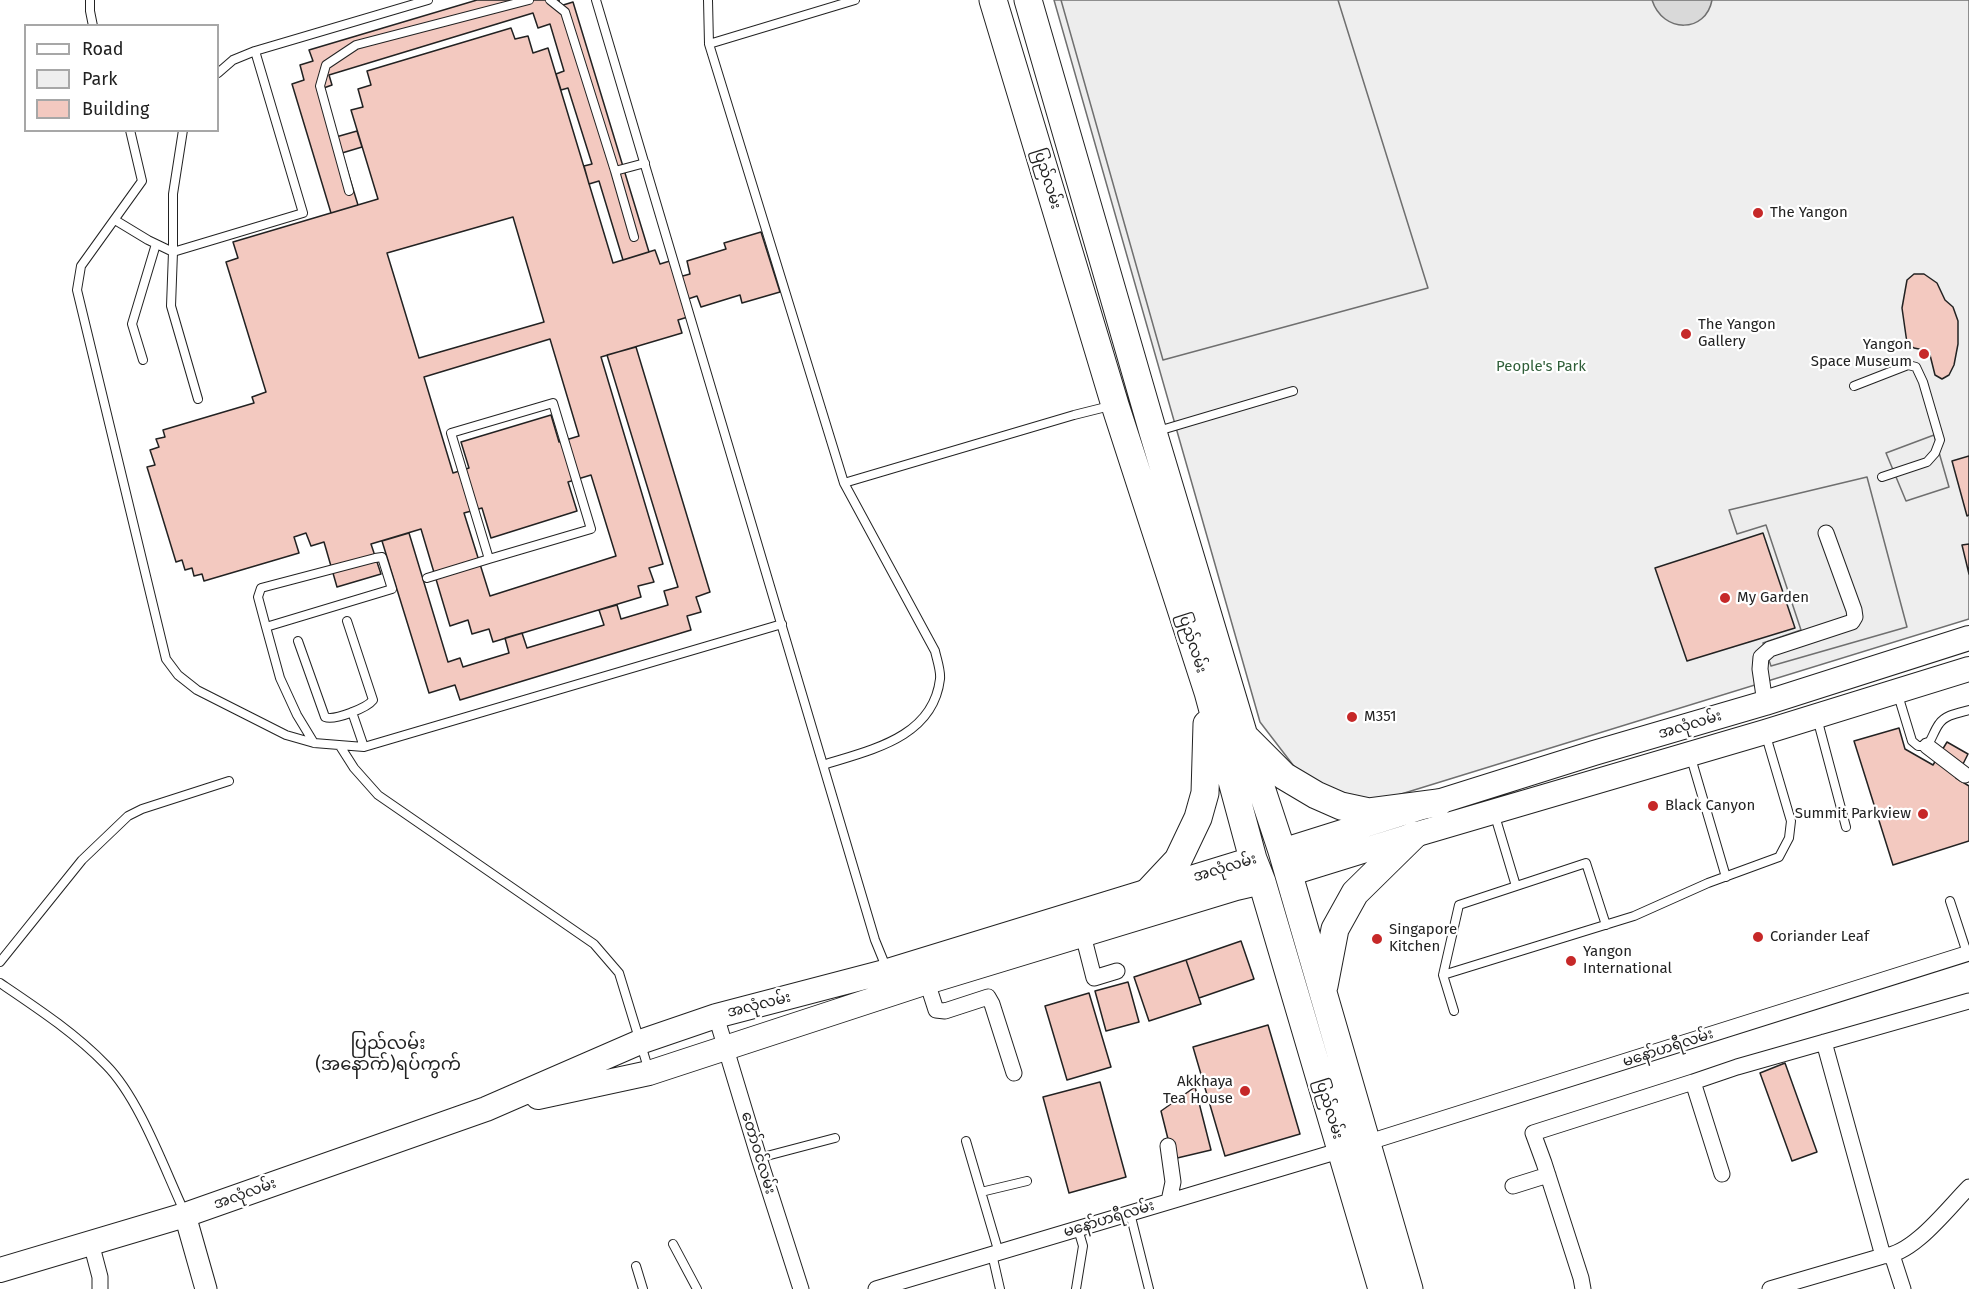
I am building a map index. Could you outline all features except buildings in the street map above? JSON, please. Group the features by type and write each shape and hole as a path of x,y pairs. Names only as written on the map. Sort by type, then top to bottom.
{"highway":[{"name":"ပြည်လမ်း","path":"993,0 1115,405 1208,692 1257,871 1354,1147 1409,1289"},
{"name":"ပြည်လမ်း","path":"1028,0 1244,736 1323,990 1382,1289"},
{"path":"1148,892 1178,860 1198,818 1205,793 1208,692"},
{"path":"1244,736 1284,776 1316,795 1341,806 1369,812 1438,803"},
{"path":"1323,990 1335,929 1355,894 1414,835"},
{"name":"အလုံလမ်း","path":"1257,871 1285,862"}],"main road":[{"name":"အလုံလမ်း","path":"1285,862 1414,835 1765,732 1897,690 1940,662 1969,638"},
{"name":"အလုံလမ်း","path":"1285,862 1438,803 1765,703 1940,662 1969,669"},
{"path":"1486,788 1494,811"},
{"name":"အလုံလမ်း","path":"486,1109 649,1073 725,1048 891,983 1148,892 1257,871"},
{"name":"အလုံလမ်း","path":"0,1270 185,1215 486,1109 640,1042 717,1016 891,983 927,982 1236,888 1257,871"}],"street":[{"path":"1765,703 1760,669 1761,657 1770,649 1852,622 1855,617 1826,533"},
{"path":"1927,746 1967,774"},
{"path":"1083,935 1094,978 1117,971"},
{"name":"မနော်ဟရီလမ်း","path":"876,1289 1354,1147 1968,953"},
{"path":"927,982 936,1010 945,1011 988,997 1014,1073"},
{"path":"1583,1289 1533,1133 1737,1067 1969,1001"},
{"name":"တော်ဝင်လမ်း","path":"717,1016 801,1289"},
{"path":"1824,1042 1887,1256 1902,1289"},
{"path":"1693,1082 1722,1174"},
{"path":"1168,1146 1173,1182 1169,1201"},
{"path":"1513,1186 1548,1175"},
{"path":"1770,1289 1887,1256 1912,1245 1969,1187"},
{"path":"185,1215 206,1289"},
{"path":"91,1243 100,1277 100,1289"}],"lane":[{"path":"90,0 93,24"},
{"path":"219,72 233,60 255,51 428,0"},
{"path":"349,191 320,86 326,65 356,45 529,0"},
{"path":"550,0 565,12 634,237"},
{"path":"596,0 875,940 891,983"},
{"path":"708,0 709,44 844,483 935,651 940,678 927,716 912,729 897,740 823,765"},
{"path":"709,44 855,0"},
{"path":"115,220 173,252 303,213 255,51"},
{"path":"130,132 142,181 81,266 77,290 166,659 178,675 197,690 286,735 314,743 364,747 782,624"},
{"path":"183,132 173,194 171,306 198,399"},
{"path":"615,171 645,163"},
{"path":"143,360 132,324 156,244"},
{"path":"1854,386 1908,365 1916,367 1923,382 1940,440 1935,453 1927,462 1882,477"},
{"path":"1154,432 1293,391"},
{"path":"427,578 591,529 553,403 451,433 489,559"},
{"path":"844,483 1115,405"},
{"path":"266,627 392,589 382,557 261,588 258,597 266,627 280,678 297,715 314,743"},
{"path":"298,641 325,717 330,719 352,712 370,704 373,700 347,621"},
{"path":"1897,690 1912,741 1918,746 1927,746 1937,726 1945,718 1969,710"},
{"path":"352,712 364,747"},
{"path":"1816,716 1846,827"},
{"path":"1443,975 1634,916 1779,857 1789,838 1791,821 1765,732"},
{"path":"340,746 354,768 378,795 594,944 619,973 649,1073"},
{"path":"1689,754 1726,877"},
{"path":"0,962 82,860 128,816 229,781"},
{"path":"1494,811 1516,886"},
{"path":"1454,1011 1443,975 1459,905 1586,863 1606,925"},
{"path":"1950,901 1968,953"},
{"path":"0,983 46,1014 108,1066 146,1126 185,1215"},
{"path":"759,1158 835,1137"},
{"path":"966,1141 981,1192 995,1254 1000,1289"},
{"path":"981,1192 1027,1181"},
{"path":"1130,1213 1149,1289"},
{"path":"1076,1289 1083,1246 1078,1228"},
{"path":"673,1244 698,1289"},
{"path":"636,1266 643,1289"}],"green space":[{"name":"People's Park","path":"1054,0 1969,0 1969,619 1372,803 1303,778 1260,722"}],"shaded area":[{"path":"1061,0 1338,0 1428,288 1163,360"},
{"path":"1652,0 1712,0 1702,19 1684,25 1674,24 1665,19 1657,11"},
{"path":"1934,435 1949,487 1906,501 1886,453"},
{"path":"1867,477 1907,627 1771,666 1763,643 1801,630 1766,525 1737,534 1729,510"}],"place":[{"name":"The Yangon","path":"1758,213"},
{"name":"The Yangon Gallery","path":"1686,334"},
{"name":"Yangon Space Museum","path":"1924,354"},
{"name":"My Garden","path":"1725,598"},
{"name":"M351","path":"1352,717"},
{"name":"Black Canyon","path":"1653,806"},
{"name":"Summit Parkview","path":"1923,814"},
{"name":"Coriander Leaf","path":"1758,937"},
{"name":"Singapore Kitchen","path":"1377,939"},
{"name":"Yangon International","path":"1571,961"},
{"name":"Akkhaya Tea House","path":"1245,1091"}],"district":[{"name":"ပြည်လမ်း (အနောက်)ရပ်ကွက်","path":"388,1054"}]}
